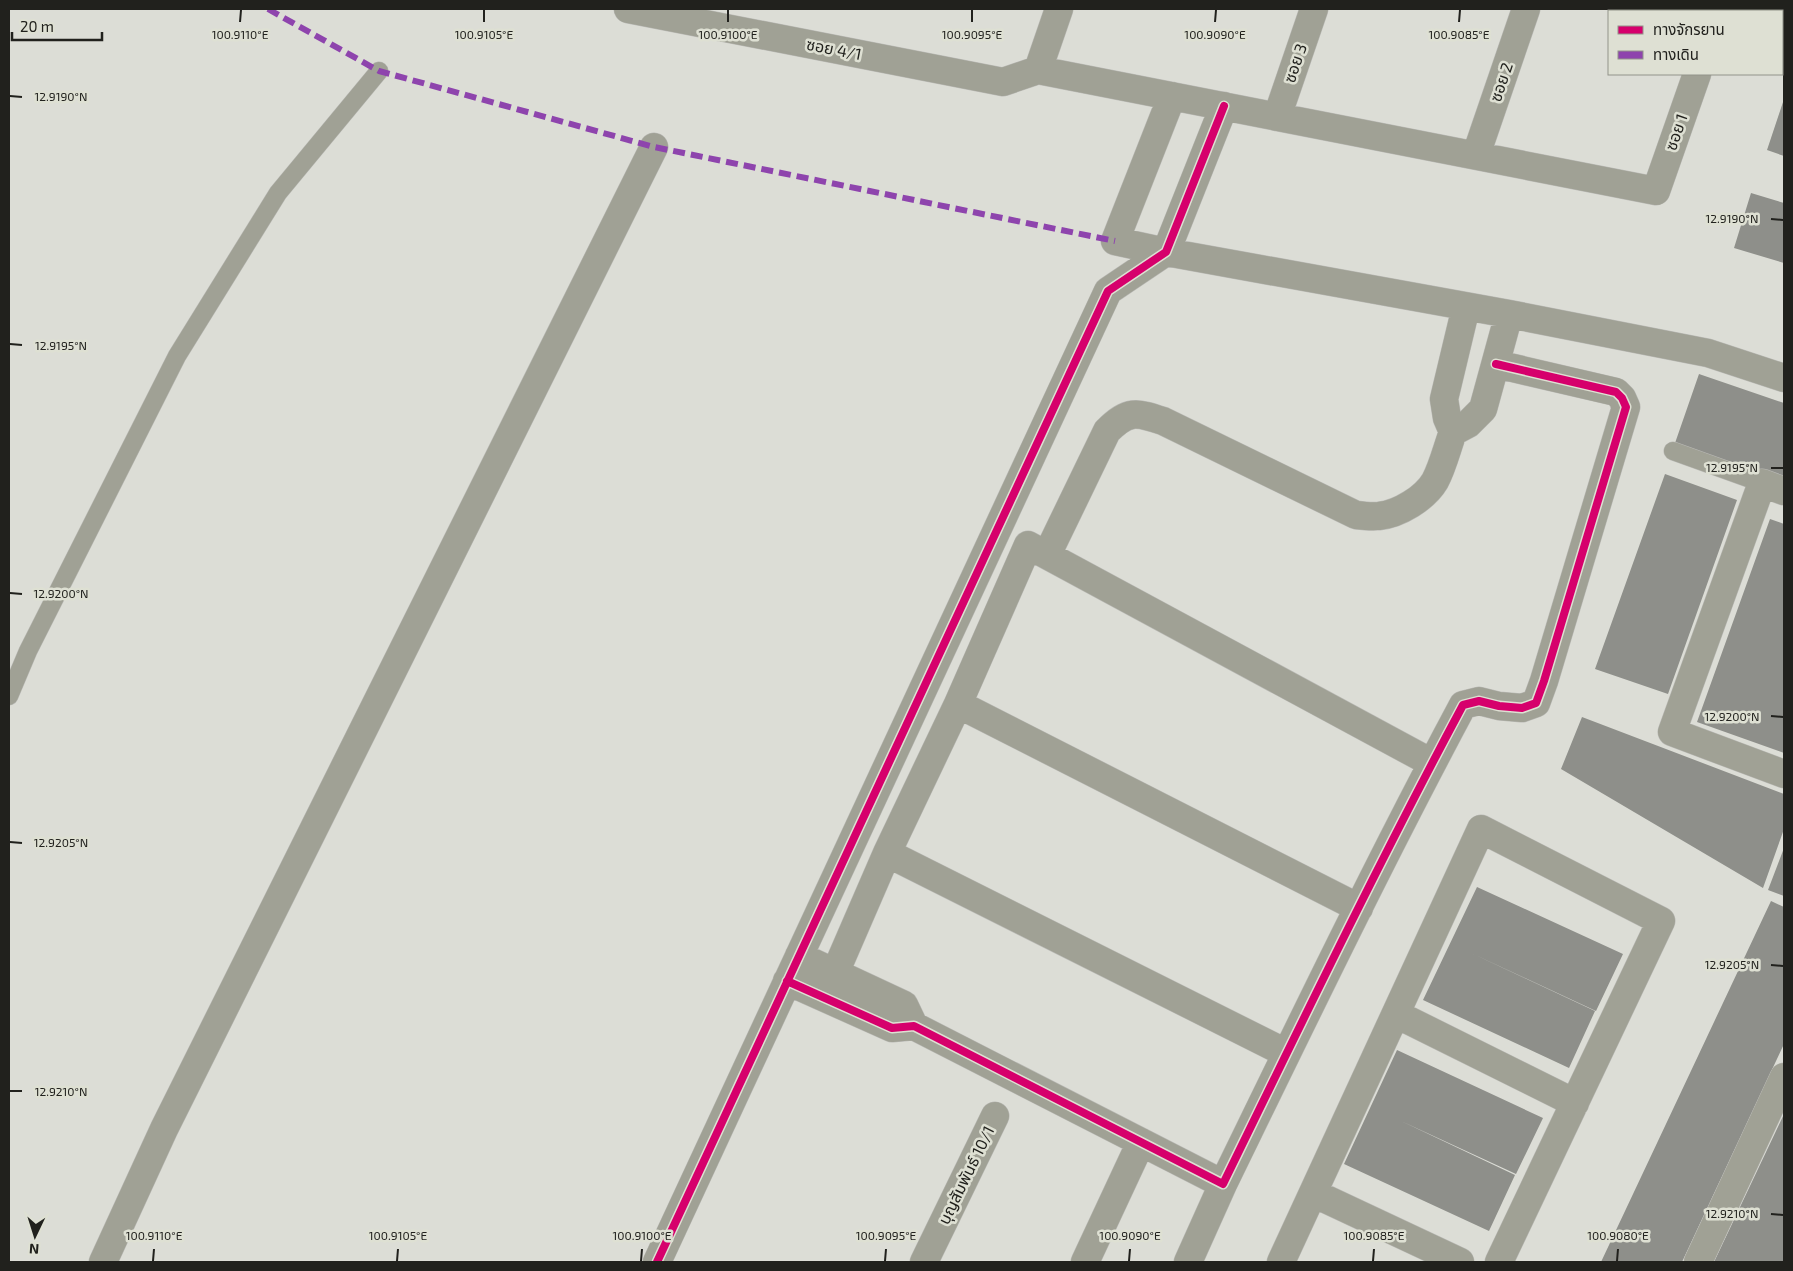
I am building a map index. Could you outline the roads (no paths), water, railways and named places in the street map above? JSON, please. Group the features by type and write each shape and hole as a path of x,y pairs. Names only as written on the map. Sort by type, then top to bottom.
{"street":[{"name":"ซอย 4/1","path":"628,9 1003,82 1038,70"},
{"path":"1058,9 1038,70 1476,156"},
{"name":"ซอย 3","path":"1277,117 1314,9"},
{"name":"ซอย 2","path":"1476,156 1526,9"},
{"name":"ซอย 1","path":"1476,156 1656,191 1697,75"},
{"path":"1172,96 1115,241 1708,353 1784,378"},
{"path":"657,1262 1108,292 1166,252 1224,106"},
{"path":"103,1262 173,1112 654,147"},
{"path":"1453,432 1447,418 1444,400 1466,306"},
{"path":"1048,555 1107,431 1120,418 1136,414 1163,421 1356,515 1380,516 1415,501 1426,492 1435,480 1453,432 1468,424 1483,409 1509,314"},
{"path":"1188,1262 1286,1053 1462,705 1479,701 1499,706 1522,708 1536,703 1626,407 1622,398 1616,392 1496,364"},
{"path":"1773,487 1672,732 1784,774"},
{"path":"835,973 887,853 958,704 1028,545 1432,763"},
{"path":"958,704 1359,908"},
{"path":"1281,1262 1481,829 1661,921 1499,1262"},
{"path":"887,853 1286,1053"},
{"path":"799,956 904,1005 914,1026"},
{"path":"787,981 892,1028 914,1026 1223,1184"},
{"path":"1396,1014 1575,1102"},
{"path":"1698,1262 1784,1077"},
{"name":"บุญสัมพันธ์ 10/1","path":"924,1262 995,1116"},
{"path":"1085,1262 1141,1142"},
{"path":"1313,1193 1460,1262"}],"lane":[{"path":"9,696 28,651 177,356 278,193 379,71"},
{"path":"1674,451 1773,487"}]}
